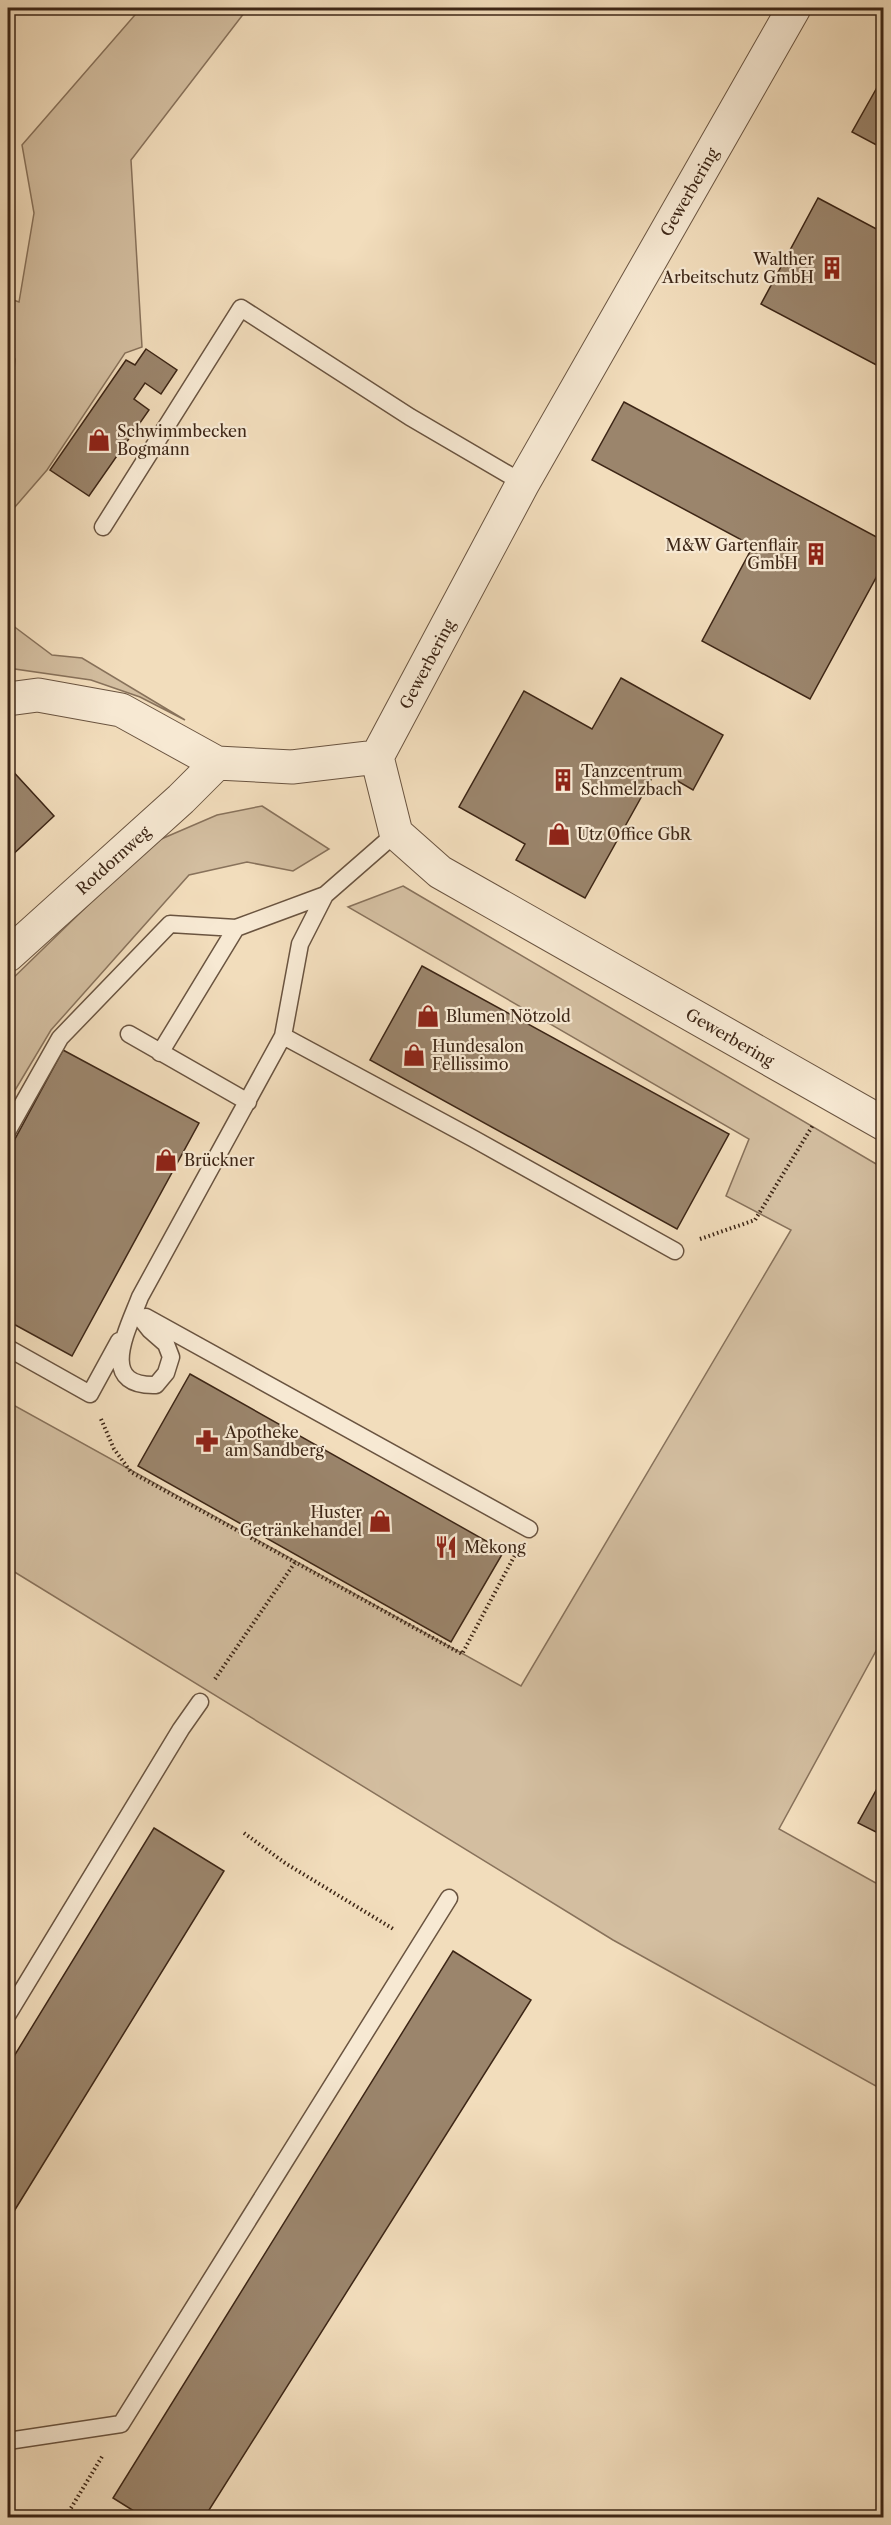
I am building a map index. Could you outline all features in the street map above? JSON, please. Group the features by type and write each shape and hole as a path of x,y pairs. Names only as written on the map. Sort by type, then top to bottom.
{"street":[{"name":"Gewerbering","path":"377,758 523,483 794,8"},
{"path":"8,699 38,695 121,710 217,763 292,767 377,758 396,833"},
{"name":"Rotdornweg","path":"8,955 181,799 217,763"},
{"name":"Gewerbering","path":"396,833 440,872 884,1124"}],"lane":[{"path":"103,527 241,308 410,417 523,483"},
{"path":"8,1130 60,1038 170,924 236,928 325,895 396,833"},
{"path":"8,1348 90,1394 283,1036 300,944 325,895"},
{"path":"160,1053 236,928"},
{"path":"129,1035 248,1102"},
{"path":"283,1036 675,1251"},
{"path":"135,1311 529,1529"},
{"path":"8,2014 181,1729 200,1702"},
{"path":"8,2441 122,2424 449,1898"}],"path":[{"path":"675,1251 701,1238 755,1220 832,1095"},
{"path":"90,1394 114,1449 131,1472 462,1654 529,1529"},
{"path":"200,1702 296,1561"},
{"path":"244,1833 285,1863 420,1945"},
{"path":"74,2517 68,2513 122,2424"}],"shaded area":[{"path":"141,8 194,10 195,8 248,8 131,160 142,347 125,353 47,470 8,515 8,382 13,381 15,359 8,351 8,298 19,302 34,213 22,145"},
{"path":"8,622 52,655 82,658 185,720 140,697 91,680 8,668"},
{"path":"262,806 329,849 293,871 247,862 189,875 51,1030 8,1102 8,983 152,843 217,815"},
{"path":"403,886 883,1168 883,1638 779,1829 883,1887 883,2090 613,1940 8,1568 8,1402 521,1686 791,1230 726,1196 749,1139 348,907"}],"building":[{"path":"884,75 884,149 852,132"},
{"name":"Walther Arbeitschutz GmbH","path":"818,198 884,233 884,369 761,304"},
{"name":"Schwimmbecken Bogmann","path":"146,349 177,370 161,394 145,383 134,399 149,410 89,496 50,470 126,360 135,365"},
{"name":"M&W Gartenflair GmbH","path":"624,402 884,541 884,563 810,699 702,641 753,546 592,460"},
{"name":"Tanzcentrum Schmelzbach","path":"621,678 723,735 693,790 657,769 585,898 516,860 525,844 459,807 524,691 592,729"},
{"path":"8,766 54,816 8,859"},
{"path":"422,966 729,1134 677,1229 370,1060"},
{"path":"63,1050 199,1123 72,1356 8,1321 8,1152"},
{"path":"190,1374 504,1551 451,1642 138,1466"},
{"path":"884,1776 884,1836 858,1823"},
{"path":"154,1828 224,1871 8,2221 8,2066"},
{"path":"453,1951 531,2000 204,2518 145,2518 113,2498"}],"place":[{"name":"Walther Arbeitschutz GmbH","path":"832,268"},
{"name":"Schwimmbecken Bogmann","path":"99,440"},
{"name":"M&W Gartenflair GmbH","path":"816,554"},
{"name":"Tanzcentrum Schmelzbach","path":"563,780"},
{"name":"Utz Office GbR","path":"559,834"},
{"name":"Blumen Nötzold","path":"428,1016"},
{"name":"Hundesalon Fellissimo","path":"414,1055"},
{"name":"Brückner","path":"166,1160"},
{"name":"Apotheke am Sandberg","path":"207,1441"},
{"name":"Huster Getränkehandel","path":"380,1521"},
{"name":"Mekong","path":"446,1547"}]}
